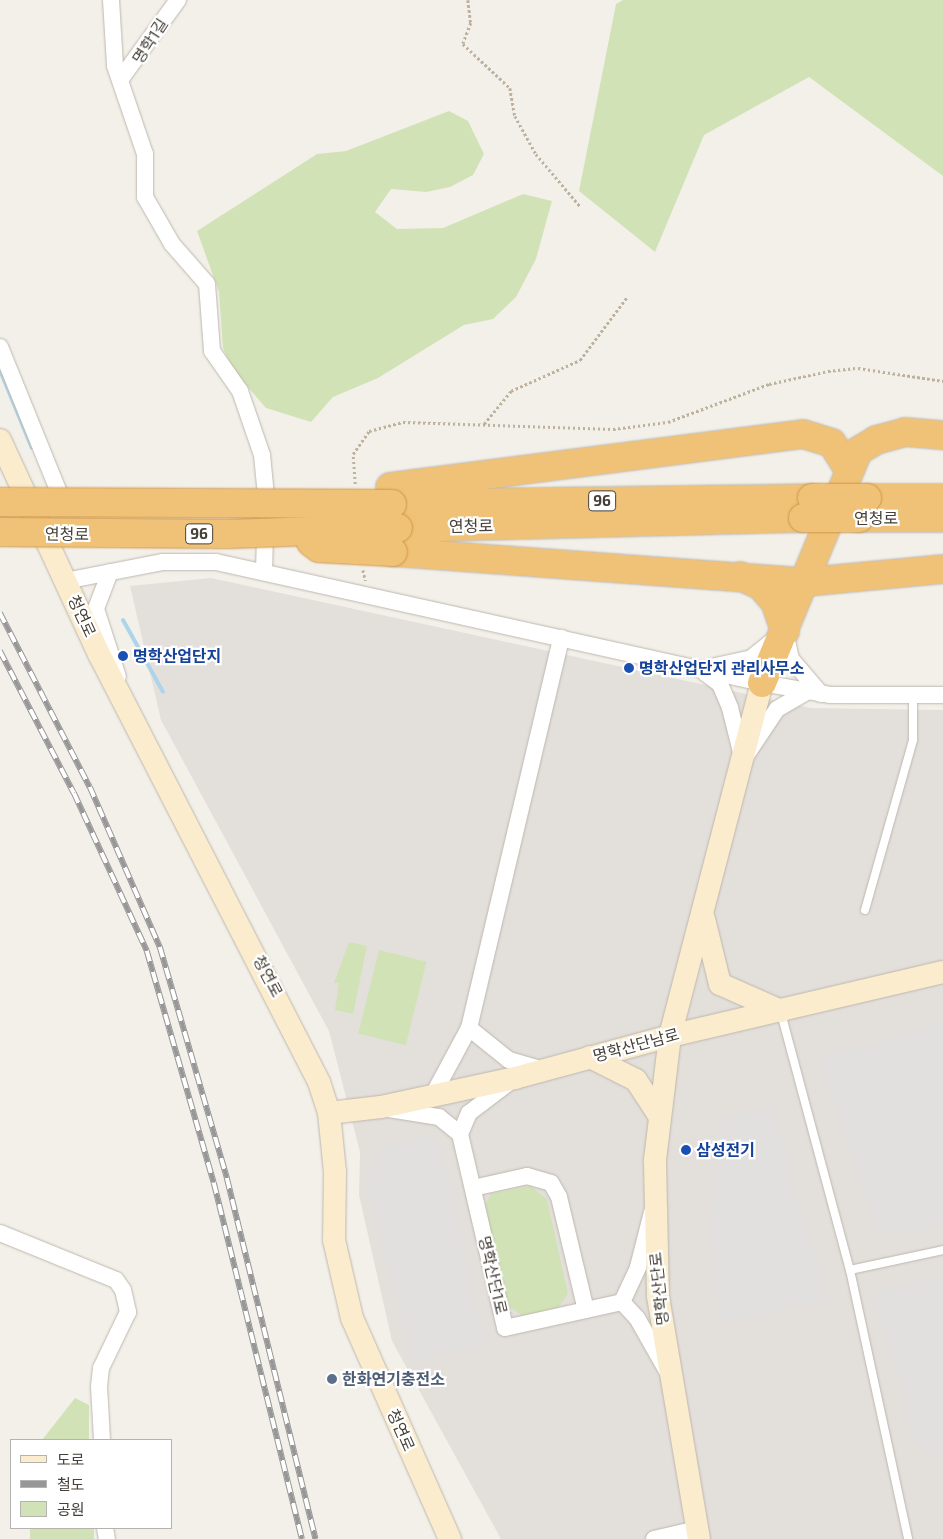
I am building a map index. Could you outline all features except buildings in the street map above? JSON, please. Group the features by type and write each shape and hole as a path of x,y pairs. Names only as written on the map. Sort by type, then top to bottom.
{"highway":[{"path":"762,683 806,582 848,469 858,451 876,440 905,432 943,435"},
{"path":"393,518 803,434 832,443 848,469"},
{"name":"연청로","path":"0,532 296,532 393,518 863,508 943,498"},
{"name":"연청로","path":"0,502 319,503 393,518"},
{"name":"연청로","path":"863,508 943,518"},
{"path":"393,518 740,576 806,582 845,581 943,569"},
{"path":"740,576 762,586 775,602 785,631"},
{"path":"785,631 806,603 845,581"}],"street":[{"path":"111,0 120,80 145,154 145,197 172,244 207,284 212,352 240,391 253,422 266,496 264,571"},
{"name":"명학1길","path":"120,80 184,1"},
{"path":"0,347 63,502"},
{"name":"청연로","path":"0,440 65,581 123,699 288,1014 329,1113 335,1172 334,1240 352,1318 450,1539"},
{"path":"65,581 163,562 216,562 264,571 762,683 815,692 913,697 943,695"},
{"path":"110,572 96,609 111,647 123,699"},
{"path":"699,669 750,659 785,631 791,658 815,692"},
{"path":"434,1094 461,1051 469,1028 561,638"},
{"path":"699,669 720,684 730,708 742,760"},
{"name":"명학산단로","path":"698,1534 669,1375 658,1296 654,1204 660,1117 670,1036 762,683"},
{"path":"742,760 778,709 815,692"},
{"path":"703,915 720,984 781,1011"},
{"name":"명학산단남로","path":"329,1113 381,1108 434,1094 515,1078 670,1036 943,972"},
{"path":"469,1028 509,1060 544,1070"},
{"path":"590,1058 636,1080 660,1117"},
{"path":"381,1108 439,1117 460,1134 469,1113 515,1078"},
{"name":"명학산단1로","path":"460,1134 505,1328 622,1302"},
{"path":"473,1188 526,1176 551,1183 559,1197 586,1310"},
{"path":"654,1204 638,1267 622,1302 637,1318 669,1375"},
{"path":"0,1233 116,1280 123,1290 128,1312 100,1377 102,1439"},
{"path":"654,1539 698,1534"}],"lane":[{"path":"865,910 913,740 913,697"},
{"path":"781,1011 850,1270 908,1539"},
{"path":"850,1270 943,1250"}],"path":[{"path":"468,0 471,23 463,44 510,88 515,116 536,154 580,206"},
{"path":"484,424 511,391 580,360 627,297"},
{"path":"356,492 353,454 369,431 403,422 613,429 668,422 769,384 858,368 943,381"},
{"path":"363,567 369,595"}],"shaded area":[{"path":"211,578 811,708 943,710 943,1539 501,1539 392,1341 359,1195 360,1152 329,1031 161,720 130,586"},
{"path":"943,1022 943,1226 893,1235 875,1223 815,1055 870,1044"},
{"path":"772,1106 827,1300 746,1320 720,1321 709,1228 723,1117"},
{"path":"427,1136 441,1144 485,1344 414,1362 365,1187 383,1147"},
{"path":"943,1276 943,1454 932,1454 915,1443 872,1292"}],"green space":[{"path":"623,0 943,0 943,176 809,77 704,135 655,252 579,191 616,4"},
{"path":"449,111 468,121 484,154 473,175 450,187 426,192 391,189 375,212 397,229 443,228 523,194 552,201 536,259 516,297 493,319 464,325 378,378 333,397 311,422 266,408 233,370 223,348 219,292 197,231 317,154 346,151"},
{"path":"349,942 367,946 353,1014 335,1010 339,983 334,983"},
{"path":"379,950 427,962 406,1045 358,1033"},
{"path":"530,1186 547,1199 568,1294 558,1308 523,1316 506,1304 484,1207 491,1194"},
{"path":"75,1398 89,1405 89,1439 43,1439"},
{"path":"30,1529 94,1529 94,1539 30,1539"}],"waterway":[{"path":"0,370 32,448"},
{"path":"123,620 163,692"}],"railway":[{"path":"0,613 90,787 160,947 227,1178 316,1539"},
{"path":"0,651 74,793 147,951 214,1183 302,1539"}],"place":[{"name":"명학산업단지","path":"123,656"},
{"name":"명학산업단지 관리사무소","path":"629,668"},
{"name":"삼성전기","path":"686,1150"},
{"name":"한화연기충전소","path":"332,1379"}]}
